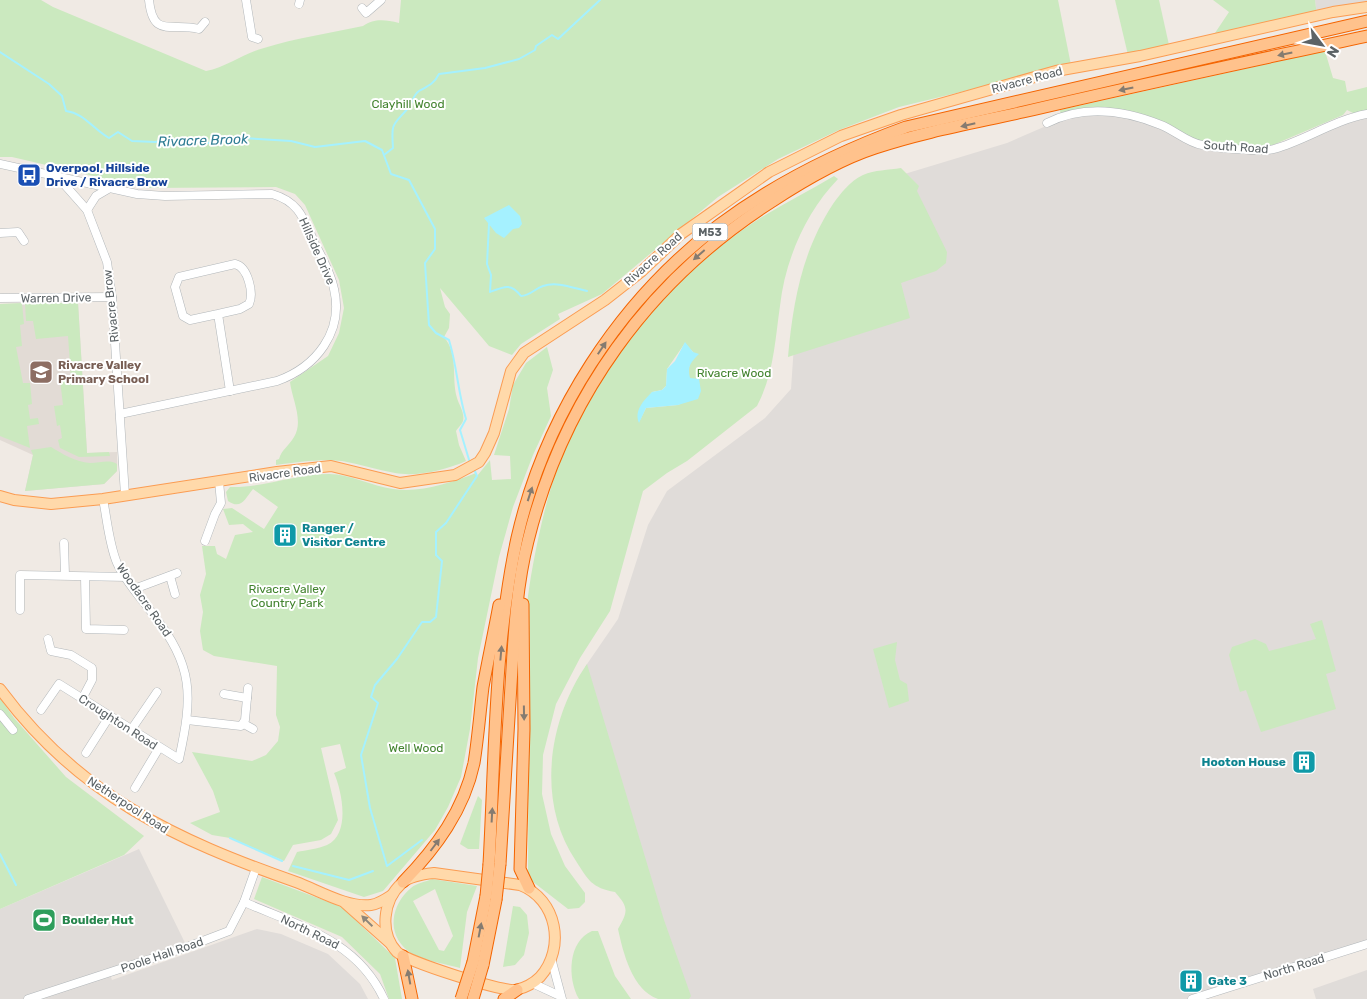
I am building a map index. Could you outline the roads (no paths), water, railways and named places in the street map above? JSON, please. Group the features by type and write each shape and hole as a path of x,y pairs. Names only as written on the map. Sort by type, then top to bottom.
{"highway":[{"name":"M53","path":"523,540 531,490 553,435 567,405 613,332 639,300 692,247 720,224 786,182 863,143 906,127 1367,21"},
{"name":"M53","path":"473,999 491,898 495,864 500,658 510,574 551,467 584,397 608,358 638,320 693,260 725,232 788,191 824,170 883,146 1073,100 1367,36"},
{"path":"403,882 440,840 453,818 470,779 484,687 505,575 523,540"},
{"path":"523,540 524,729 520,868 529,888"},
{"path":"403,956 412,999"},
{"name":"M53","path":"462,999 478,964"},
{"path":"504,999 517,990"}],"main road":[{"name":"Rivacre Road","path":"0,496 14,500 51,504 103,499 331,466 400,483 455,475 478,462 494,433 511,371 524,353 605,300 642,271 681,234 769,172 841,136 858,130 901,115 1056,71 1148,55 1333,12 1367,7"},
{"name":"Netherpool Road","path":"0,689 20,716 57,753 105,793 169,832 256,868 340,899 372,905 392,895"},
{"path":"434,873 508,882 529,888 544,902 554,924 555,945 551,958 540,977 532,984 517,990 498,988 403,956 392,945 386,932 387,905 392,895 403,882 423,874 434,873"},
{"name":"Netherpool Road","path":"340,899 354,909 392,945"}],"street":[{"path":"149,0 153,20 159,26 202,32 205,22"},
{"path":"246,0 252,40"},
{"path":"365,13 381,0"},
{"name":"South Road","path":"1047,123 1062,116 1105,111 1125,114 1161,125 1200,145 1273,150 1347,118 1367,114"},
{"name":"Hillside Drive","path":"0,164 137,194 165,196 272,194 284,197 298,209 334,290 336,303 332,332 314,360 298,371 277,381 120,414"},
{"name":"Rivacre Brow","path":"56,175 87,210 107,262 112,297 125,495"},
{"path":"87,210 96,196 108,188"},
{"path":"0,232 21,229 24,241"},
{"path":"235,264 243,267 251,297 249,304 240,309 218,314 190,320 184,316 175,287 179,277 235,264"},
{"name":"Warren Drive","path":"0,298 112,297"},
{"path":"218,314 230,391"},
{"path":"205,541 221,503 219,481"},
{"name":"Woodacre Road","path":"103,499 117,562 175,646 187,678 187,720 179,759"},
{"path":"64,542 65,575"},
{"path":"134,589 174,574 175,594"},
{"path":"20,610 20,576 127,577"},
{"path":"85,577 86,630 124,630"},
{"path":"48,639 51,650 71,655 92,668 92,680 82,699"},
{"name":"Croughton Road","path":"41,710 58,684 179,759"},
{"path":"244,724 248,688"},
{"path":"132,730 157,692"},
{"path":"224,694 247,698"},
{"path":"0,714 3,724 13,730"},
{"path":"86,753 109,717"},
{"path":"187,720 237,728 244,724"},
{"path":"244,724 253,729"},
{"path":"134,788 159,748"},
{"name":"Poole Hall Road","path":"28,999 229,931 244,902 256,868"},
{"name":"North Road","path":"244,902 332,940 363,966 378,985 384,999"},
{"name":"North Road","path":"1192,999 1367,944"},
{"path":"551,958 561,997"},
{"path":"532,984 561,997"}],"water":[{"path":"509,205 520,216 522,224 519,228 513,229 504,238 496,233 484,218"},
{"path":"685,342 693,352 699,354 689,367 690,378 699,379 701,391 698,399 678,405 646,408 639,423 638,414 640,406 652,392 662,390 666,386 667,369 675,361"}],"waterway":[{"path":"384,155 393,148 392,133 396,121 409,107 417,93 433,82 439,74 485,68 519,59 535,50 536,46 552,35 558,39 600,0"},
{"name":"Rivacre Brook","path":"0,52 49,84 62,96 66,111 83,118 109,138 118,132 132,141 155,142 173,139 208,143 242,138 291,141 315,147 365,141 382,150 391,174 409,180 435,229 435,249 425,263 429,325 436,333 449,340 466,419 460,430 470,463"},
{"path":"489,224 487,264 491,275 490,292 500,288 511,287 521,296 524,296 543,286 554,284 587,291"},
{"name":"Rivacre Brook","path":"422,840 387,866 370,808 361,755 378,703 371,697 375,685 397,659 422,622 430,622 436,617 442,561 436,555 436,532 446,523 477,476 474,469"},
{"path":"230,838 282,861"},
{"path":"0,854 16,885"},
{"path":"293,866 349,880 373,871"}],"place":[{"name":"Overpool, Hillside Drive / Rivacre Brow","path":"29,175"},
{"name":"Rivacre Valley Primary School","path":"41,372"},
{"name":"Ranger / Visitor Centre","path":"285,535"},
{"name":"Hooton House","path":"1304,762"},
{"name":"Boulder Hut","path":"44,920"},
{"name":"Gate 3","path":"1191,981"}],"park label":[{"name":"Clayhill Wood","path":"408,104"},
{"name":"Rivacre Wood","path":"734,373"},
{"name":"Rivacre Valley Country Park","path":"287,596"},
{"name":"Well Wood","path":"416,748"}]}
